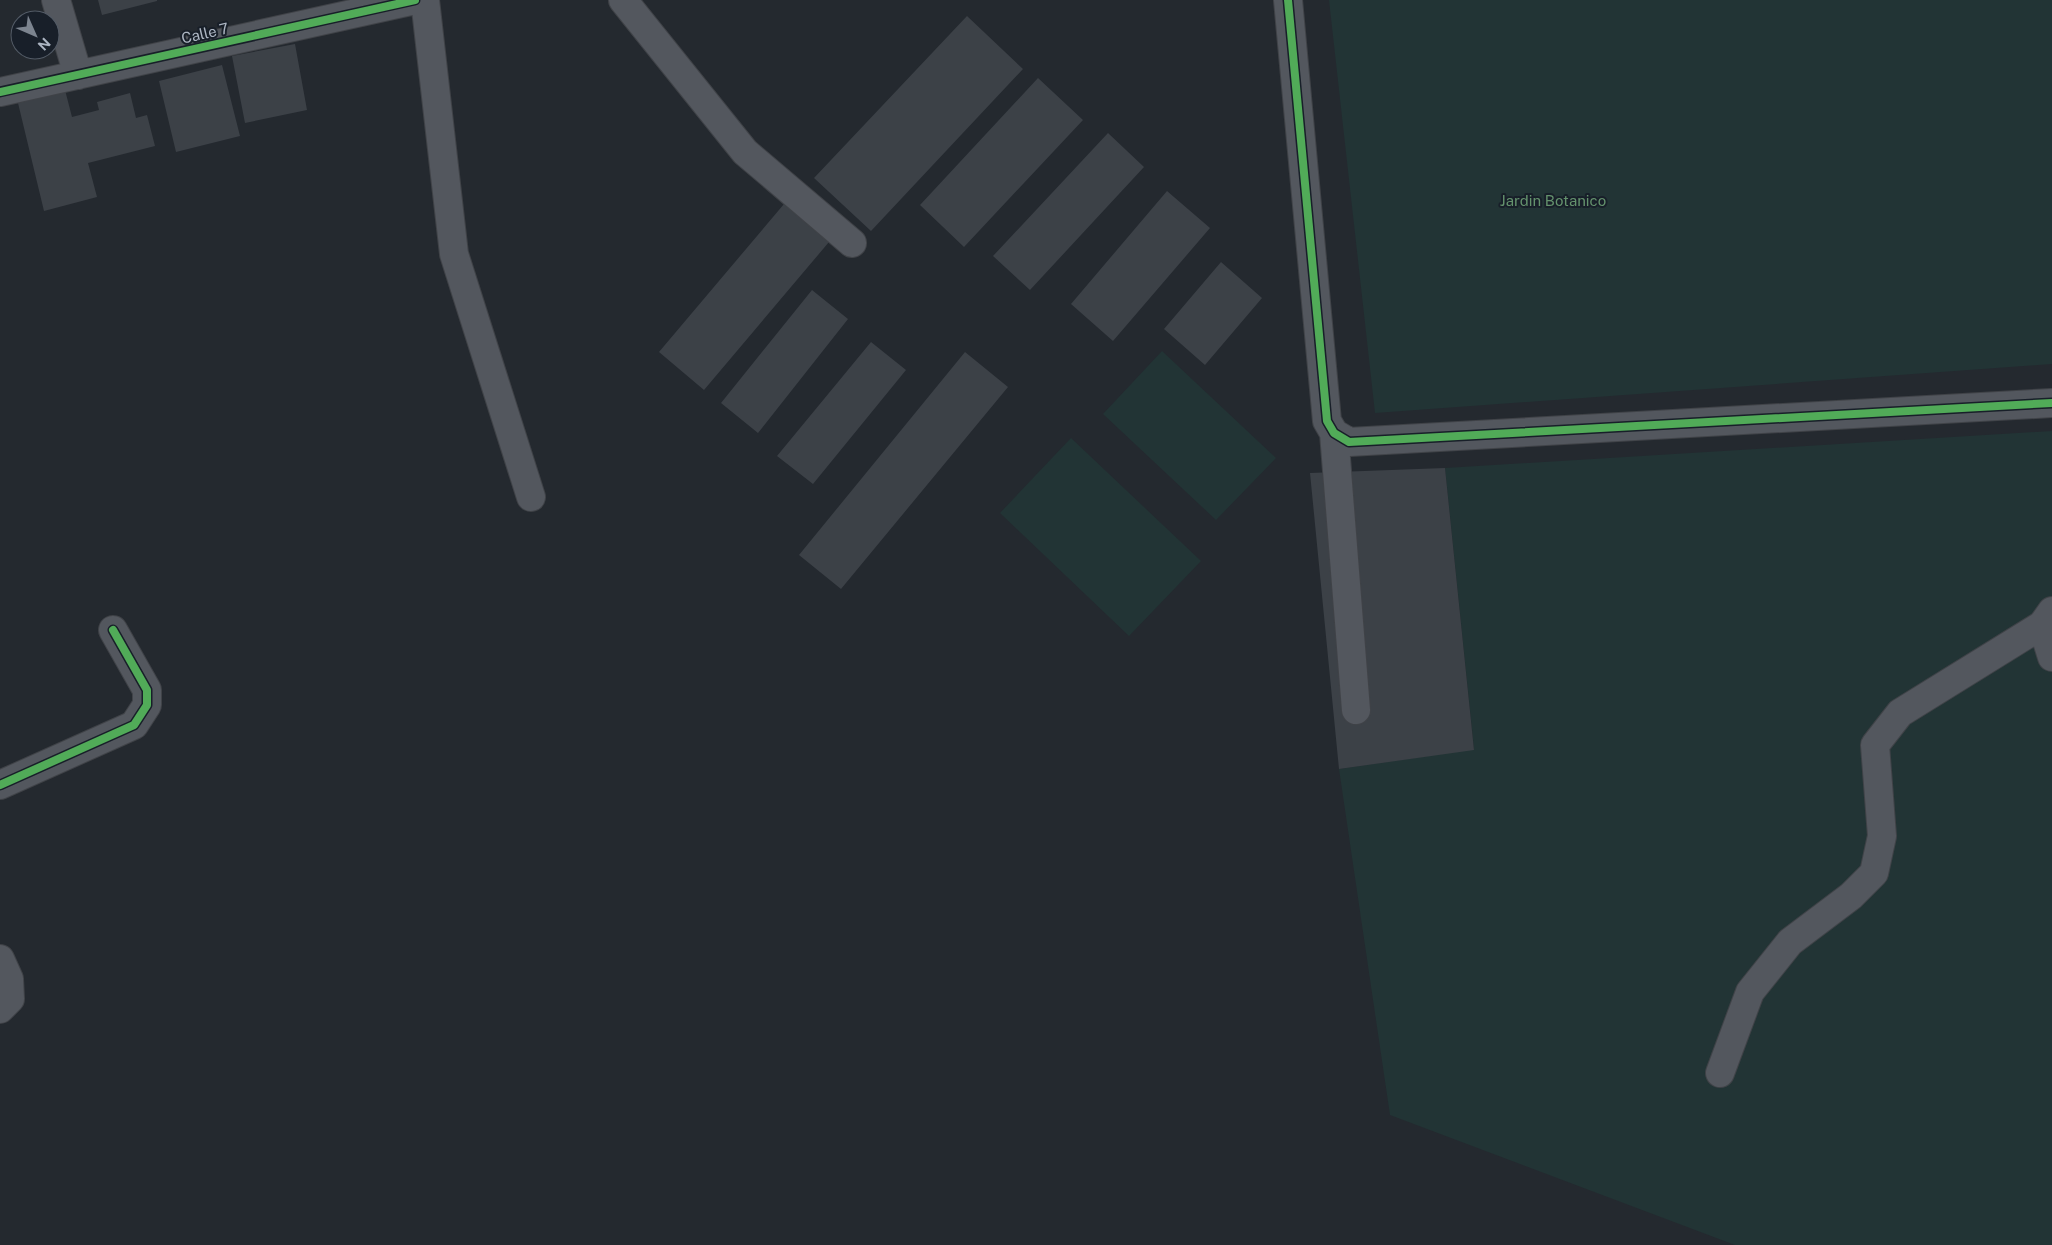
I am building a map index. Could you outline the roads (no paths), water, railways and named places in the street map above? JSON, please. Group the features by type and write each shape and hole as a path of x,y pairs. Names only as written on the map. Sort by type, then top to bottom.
{"street":[{"path":"56,0 78,75"},
{"name":"Calle 7","path":"0,92 415,0"},
{"path":"425,0 454,254 531,497"},
{"path":"623,0 745,152 852,243"},
{"path":"1288,0 1327,421 1334,433 1356,710"},
{"path":"1334,433 1349,442 2052,403"},
{"path":"1720,1073 1750,992 1790,942 1851,896 1874,873 1882,836 1875,745 1900,713 2047,618 2052,657"},
{"path":"0,785 134,725 147,705 147,690 113,630"},
{"path":"0,959 8,978 10,999 0,1009"}],"park label":[{"name":"Jardin Botanico","path":"1553,200"}]}
